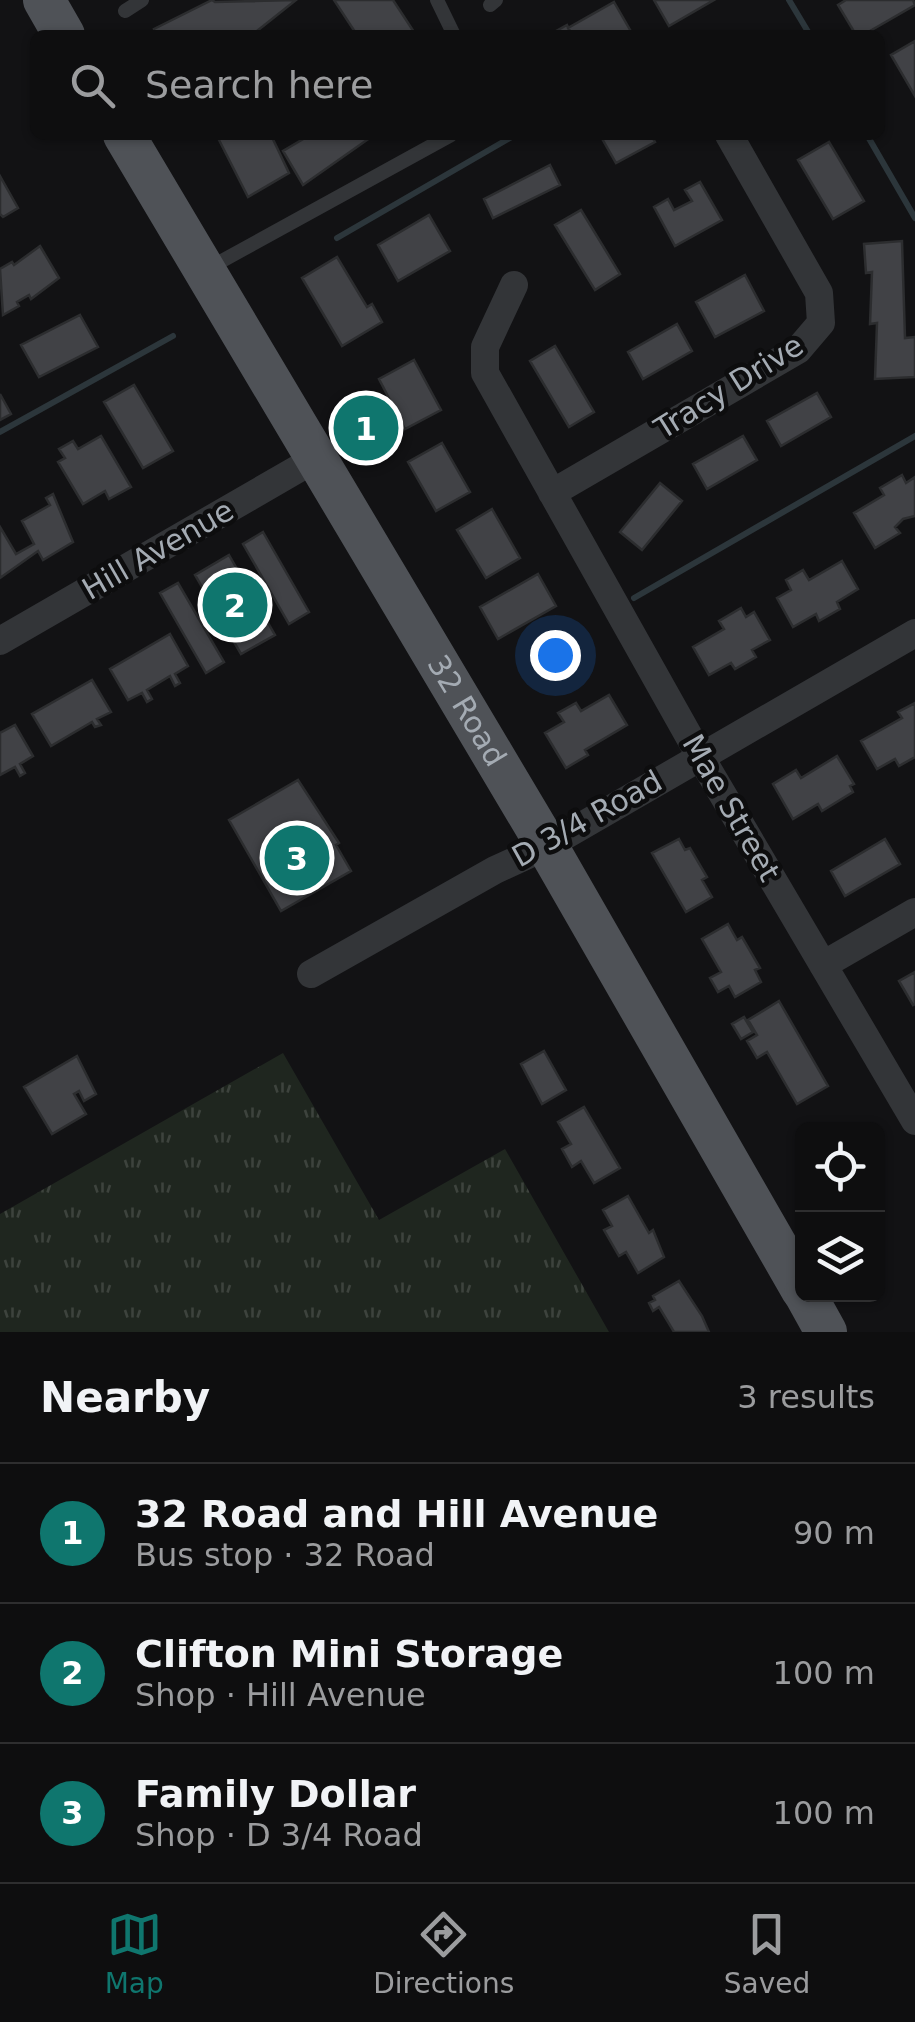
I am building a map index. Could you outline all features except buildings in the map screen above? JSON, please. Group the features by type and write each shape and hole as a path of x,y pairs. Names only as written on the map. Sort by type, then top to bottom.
{"main road":[{"path":"44,0 61,30"},
{"name":"32 Road","path":"127,140 547,846 795,1276"},
{"name":"32 Road","path":"810,1302 826,1332"}],"street":[{"name":"Tracy Drive","path":"552,493 798,350 821,323 819,293 732,140"},
{"name":"Mae Street","path":"514,285 485,347 485,373 700,756 915,1121"},
{"name":"Hill Avenue","path":"0,641 315,458"},
{"name":"D 3/4 Road","path":"311,974 495,870 547,846 915,633"},
{"path":"823,965 915,912"}],"lane":[{"path":"125,10 142,0"},
{"path":"437,0 452,30"},
{"path":"204,271 441,140"}],"green space":[{"path":"283,1053 379,1220 505,1149 609,1332 0,1332 0,1214"}],"waterway":[{"path":"789,0 807,30"},
{"path":"337,238 506,140"},
{"path":"870,140 915,218"},
{"path":"0,432 173,336"},
{"path":"634,598 915,436"}],"place":[{"name":"32 Road and Hill Avenue","path":"366,428"},
{"name":"Clifton Mini Storage","path":"235,605"},
{"name":"Family Dollar","path":"297,858"}]}
